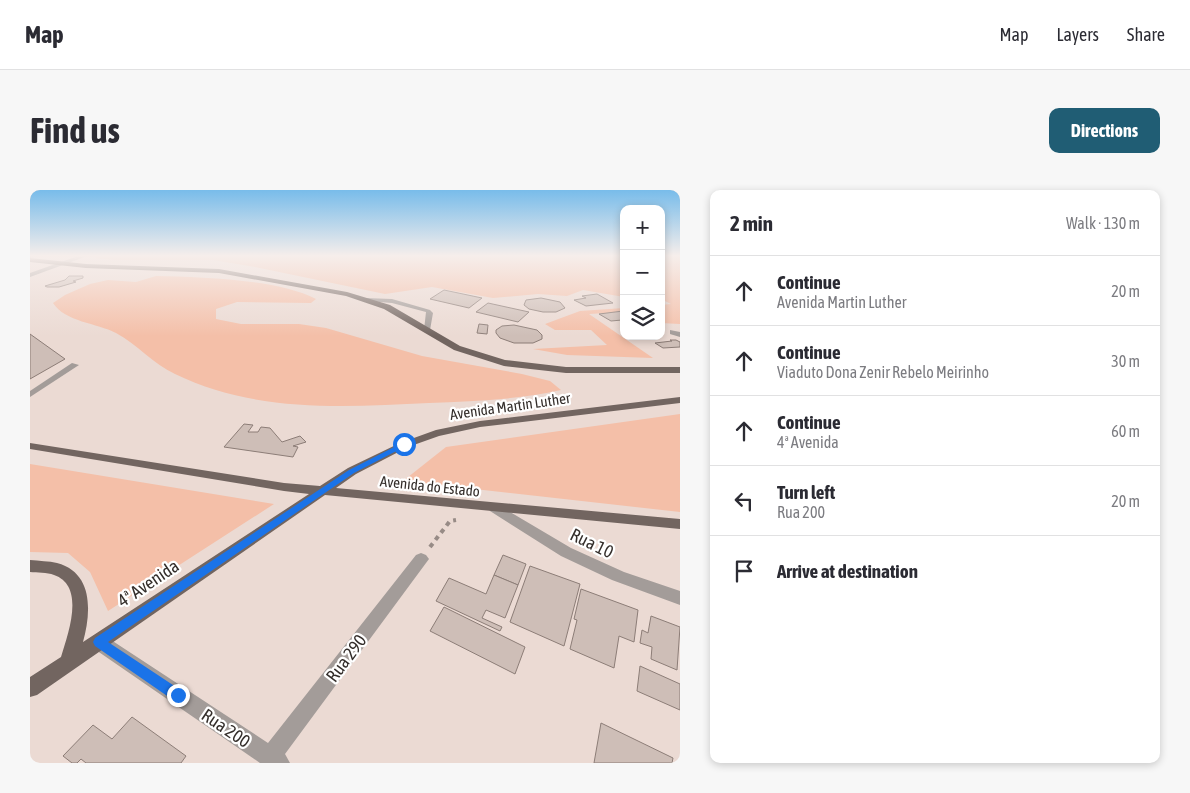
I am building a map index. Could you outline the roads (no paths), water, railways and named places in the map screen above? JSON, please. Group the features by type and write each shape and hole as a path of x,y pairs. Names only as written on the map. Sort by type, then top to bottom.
{"main road":[{"path":"284,282 367,300 387,307 457,348 504,363 566,370 680,370"},
{"name":"Avenida Martin Luther","path":"289,513 352,472 404,444 436,433 490,422 680,400"},
{"name":"Avenida do Estado","path":"30,446 284,487 680,524"},
{"name":"4ª Avenida","path":"30,688 289,513"},
{"path":"30,566 58,569 73,580 81,596 79,620 68,662"}],"street":[{"name":"Rua 10","path":"495,508 566,552 618,576 680,598"},
{"name":"Rua 290","path":"275,760 421,559"},
{"name":"Rua 200","path":"99,642 275,760"}],"lane":[{"path":"367,300 392,301 428,311 430,314 427,330"},
{"path":"30,395 74,365"}]}
